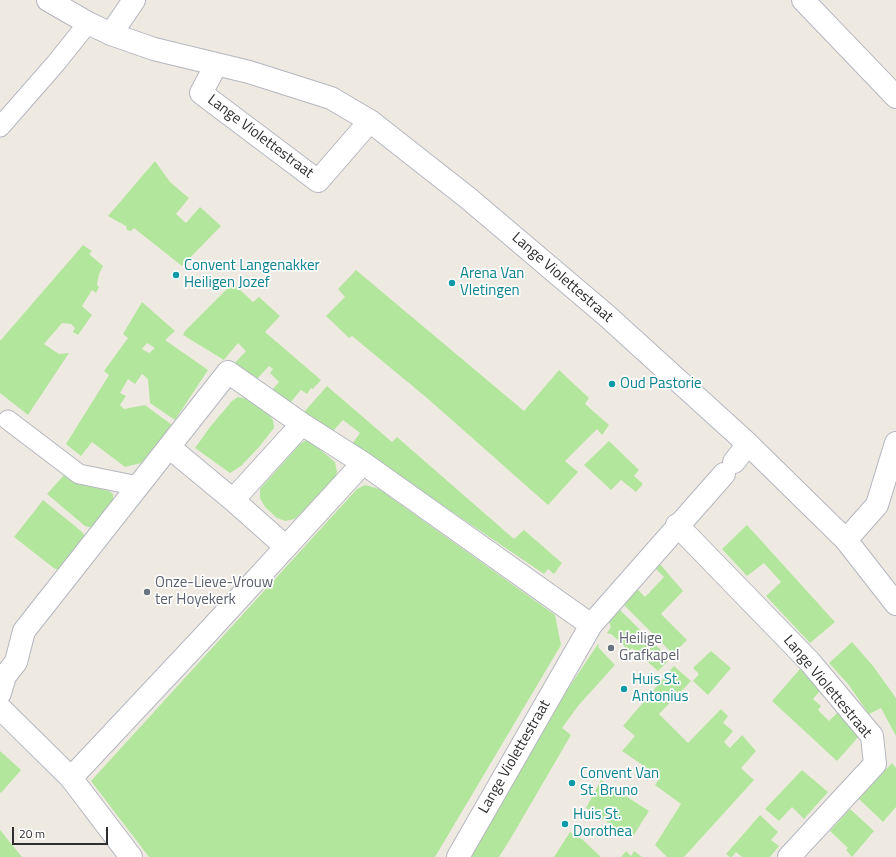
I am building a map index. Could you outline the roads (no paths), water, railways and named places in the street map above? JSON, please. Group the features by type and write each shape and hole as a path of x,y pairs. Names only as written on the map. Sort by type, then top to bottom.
{"street":[{"name":"Lange Violettestraat","path":"48,0 88,23 111,34 154,49 250,72 331,98 370,121 468,198 594,305 748,444 846,540 896,604"},
{"path":"111,34 134,0"},
{"path":"803,0 896,97"},
{"name":"Lange Violettestraat","path":"216,64 201,93 318,182 370,121"},
{"path":"0,694 6,676 16,662 24,631 228,372 302,424 363,463 590,625"},
{"path":"233,500 302,424"},
{"path":"846,540 877,506 896,443"},
{"name":"Lange Violettestraat","path":"458,857 590,625 729,468 748,444"},
{"path":"169,447 233,500 286,547"},
{"path":"71,778 363,463"},
{"name":"Lange Violettestraat","path":"677,526 806,658 872,736 875,764 789,857"},
{"path":"0,708 71,778 131,857"}],"lane":[{"path":"0,127 56,63 88,23"},
{"path":"8,420 79,474 138,486"}],"place":[{"name":"Convent Langenakker Heiligen Jozef","path":"176,275"},
{"name":"Arena Van Vletingen","path":"452,283"},
{"name":"Oud Pastorie","path":"612,384"},
{"name":"Onze-Lieve-Vrouw ter Hoyekerk","path":"147,592"},
{"name":"Heilige Grafkapel","path":"611,648"},
{"name":"Huis St. Antonius","path":"624,689"},
{"name":"Convent Van St. Bruno","path":"572,783"},
{"name":"Huis St. Dorothea","path":"565,824"}]}
